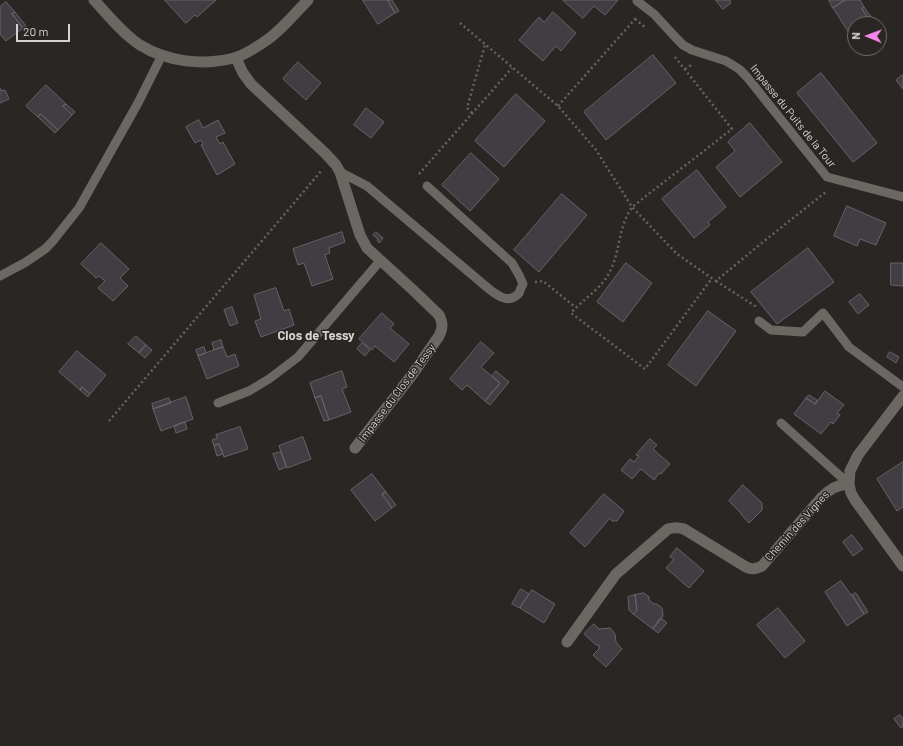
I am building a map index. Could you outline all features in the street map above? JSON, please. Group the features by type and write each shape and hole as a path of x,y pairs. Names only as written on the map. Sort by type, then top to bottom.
{"street":[{"path":"94,0 109,17 140,45 162,55 186,62 208,62 236,58 250,51 265,42 280,29 308,0"},
{"name":"Impasse du Clos de Tessy","path":"236,58 243,73 251,84 331,159 340,172 364,243 371,252 439,315 441,320 442,331 439,336 412,375 355,448"},
{"path":"903,396 858,455 850,471 849,484 851,493 855,500 903,566"},
{"name":"Chemin des Vignes","path":"568,642 616,574 668,529 673,527 684,528 746,568 758,568 762,566 829,490 840,484 849,484"}],"lane":[{"name":"Impasse du Puits de la Tour","path":"637,1 654,14 683,45 692,50 726,61 739,69 827,177 903,197"},
{"path":"0,276 37,256 52,242 79,208 138,103 162,55"},
{"path":"340,172 367,186 483,284 502,298 512,298 519,293 522,284 512,263 426,186"},
{"path":"218,403 249,391 269,379 298,357 380,261"},
{"path":"759,321 771,330 803,332 824,313 849,347 903,387"},
{"path":"781,423 849,484"}],"path":[{"path":"558,106 646,7"},
{"path":"635,19 647,28"},
{"path":"460,24 558,106 596,150 632,206 677,254 755,306 759,321"},
{"path":"472,113 466,108 485,45"},
{"path":"672,54 732,129 632,206 623,224 616,256 604,282 570,313 645,368 712,278"},
{"path":"426,186 416,177 512,68"},
{"path":"109,421 331,159"},
{"path":"716,281 840,180"},
{"path":"522,284 543,282 575,307"}],"building":[{"path":"165,0 216,0 197,17 195,15 186,23"},
{"path":"363,0 390,0 388,1 395,13 378,24"},
{"path":"392,0 399,11 395,13 388,1"},
{"path":"563,0 618,0 605,15 594,6 583,18"},
{"path":"716,0 730,0 731,3 723,9"},
{"path":"829,0 845,0 833,8"},
{"path":"845,0 860,0 864,7 862,9 866,16 847,16 847,30 833,8"},
{"path":"6,2 15,12 12,14 23,28 6,41 0,34 0,7"},
{"path":"864,7 871,16 866,16 862,9"},
{"path":"15,12 26,26 23,28 12,14"},
{"path":"553,12 576,33 561,51 556,46 543,61 519,40 539,17 544,22"},
{"path":"653,55 676,83 606,140 584,112"},
{"path":"298,62 321,83 306,100 283,79"},
{"path":"821,73 877,143 853,162 797,93"},
{"path":"903,75 903,89 896,80"},
{"path":"46,85 66,104 63,106 72,115 58,130 41,114 38,117 26,106"},
{"path":"0,88 2,91 5,90 9,99 0,103"},
{"path":"516,94 545,121 504,167 475,141"},
{"path":"66,104 75,112 72,115 63,106"},
{"path":"366,108 384,122 371,138 354,125"},
{"path":"41,114 58,130 55,133 38,117"},
{"path":"199,120 203,128 218,120 225,133 216,137 220,144 223,142 235,164 217,175 201,145 203,144 201,140 195,143 186,127"},
{"path":"750,123 782,162 740,197 716,167 735,151 728,142"},
{"path":"471,153 499,179 470,211 442,185"},
{"path":"697,170 726,207 708,222 710,225 694,238 662,199"},
{"path":"562,194 587,215 539,272 514,250"},
{"path":"847,206 886,223 876,245 860,239 857,246 834,236"},
{"path":"342,232 345,242 329,248 330,253 325,255 333,279 312,286 304,263 298,265 293,249"},
{"path":"376,232 383,238 379,243 377,240 378,239 373,235"},
{"path":"101,243 129,269 120,278 128,286 113,301 98,288 105,281 99,276 96,278 81,264"},
{"path":"808,248 834,282 777,324 751,292"},
{"path":"626,263 652,283 623,322 597,302"},
{"path":"891,263 903,263 903,286 891,285"},
{"path":"276,288 284,311 289,309 294,325 261,337 255,321 261,319 254,295"},
{"path":"860,294 869,305 858,314 849,302"},
{"path":"232,307 238,323 230,326 224,310"},
{"path":"708,311 736,331 696,386 668,365"},
{"path":"382,313 394,324 390,328 409,344 394,362 375,346 372,350 359,339"},
{"path":"136,336 146,345 139,353 128,344"},
{"path":"221,340 223,347 214,350 212,343"},
{"path":"481,342 494,353 481,367 500,383 485,401 467,385 462,390 450,379"},
{"path":"362,343 370,350 365,356 357,349"},
{"path":"146,345 152,350 145,358 139,353"},
{"path":"204,347 206,353 198,356 196,350"},
{"path":"223,347 227,357 235,354 239,366 207,379 198,356"},
{"path":"77,351 106,375 90,394 82,387 80,390 59,372"},
{"path":"890,352 899,357 896,363 887,357"},
{"path":"342,371 347,387 342,389 351,412 329,420 321,396 315,398 310,383"},
{"path":"496,371 509,382 490,405 485,401 500,383 492,376"},
{"path":"82,387 90,394 88,397 80,390"},
{"path":"825,391 844,405 837,413 840,415 833,424 831,422 821,434 794,414 806,398 815,404"},
{"path":"809,395 817,400 815,404 806,398"},
{"path":"321,396 329,420 324,421 315,398"},
{"path":"186,397 193,419 161,431 153,409"},
{"path":"169,398 171,403 153,409 152,404"},
{"path":"185,422 187,429 176,433 174,426"},
{"path":"240,427 248,449 224,457 219,444 214,446 212,440 217,438 216,435"},
{"path":"303,437 311,459 287,468 279,446"},
{"path":"650,439 657,445 653,449 670,464 661,474 659,473 654,480 641,469 632,479 621,470 630,459 634,462 639,456 636,455"},
{"path":"219,444 223,454 217,456 214,446"},
{"path":"281,452 286,467 279,470 273,454"},
{"path":"903,462 903,507 897,511 877,479"},
{"path":"372,474 386,492 382,494 392,508 375,521 351,490"},
{"path":"743,485 762,503 762,510 749,523 729,501"},
{"path":"386,492 396,505 392,508 382,494"},
{"path":"604,494 624,511 617,521 612,521 610,518 585,547 570,533"},
{"path":"852,535 863,549 853,556 843,542"},
{"path":"677,548 704,571 689,588 666,568 674,559 670,557"},
{"path":"841,581 864,614 847,626 825,592"},
{"path":"521,589 529,594 520,608 512,604"},
{"path":"532,590 555,604 544,623 520,608"},
{"path":"644,593 649,597 649,600 662,608 663,616 653,629 633,614 637,610 635,595"},
{"path":"856,593 868,612 864,614 852,595"},
{"path":"635,595 637,610 633,614 629,610 628,597"},
{"path":"778,608 805,641 785,658 757,625"},
{"path":"661,618 667,623 658,633 653,629"},
{"path":"594,624 599,629 610,628 615,634 616,642 622,649 606,667 593,655 599,649 599,645 596,645 584,634"},
{"path":"900,715 903,719 903,726 901,728 894,719"}],"district":[{"name":"Clos de Tessy","path":"316,336"}]}
